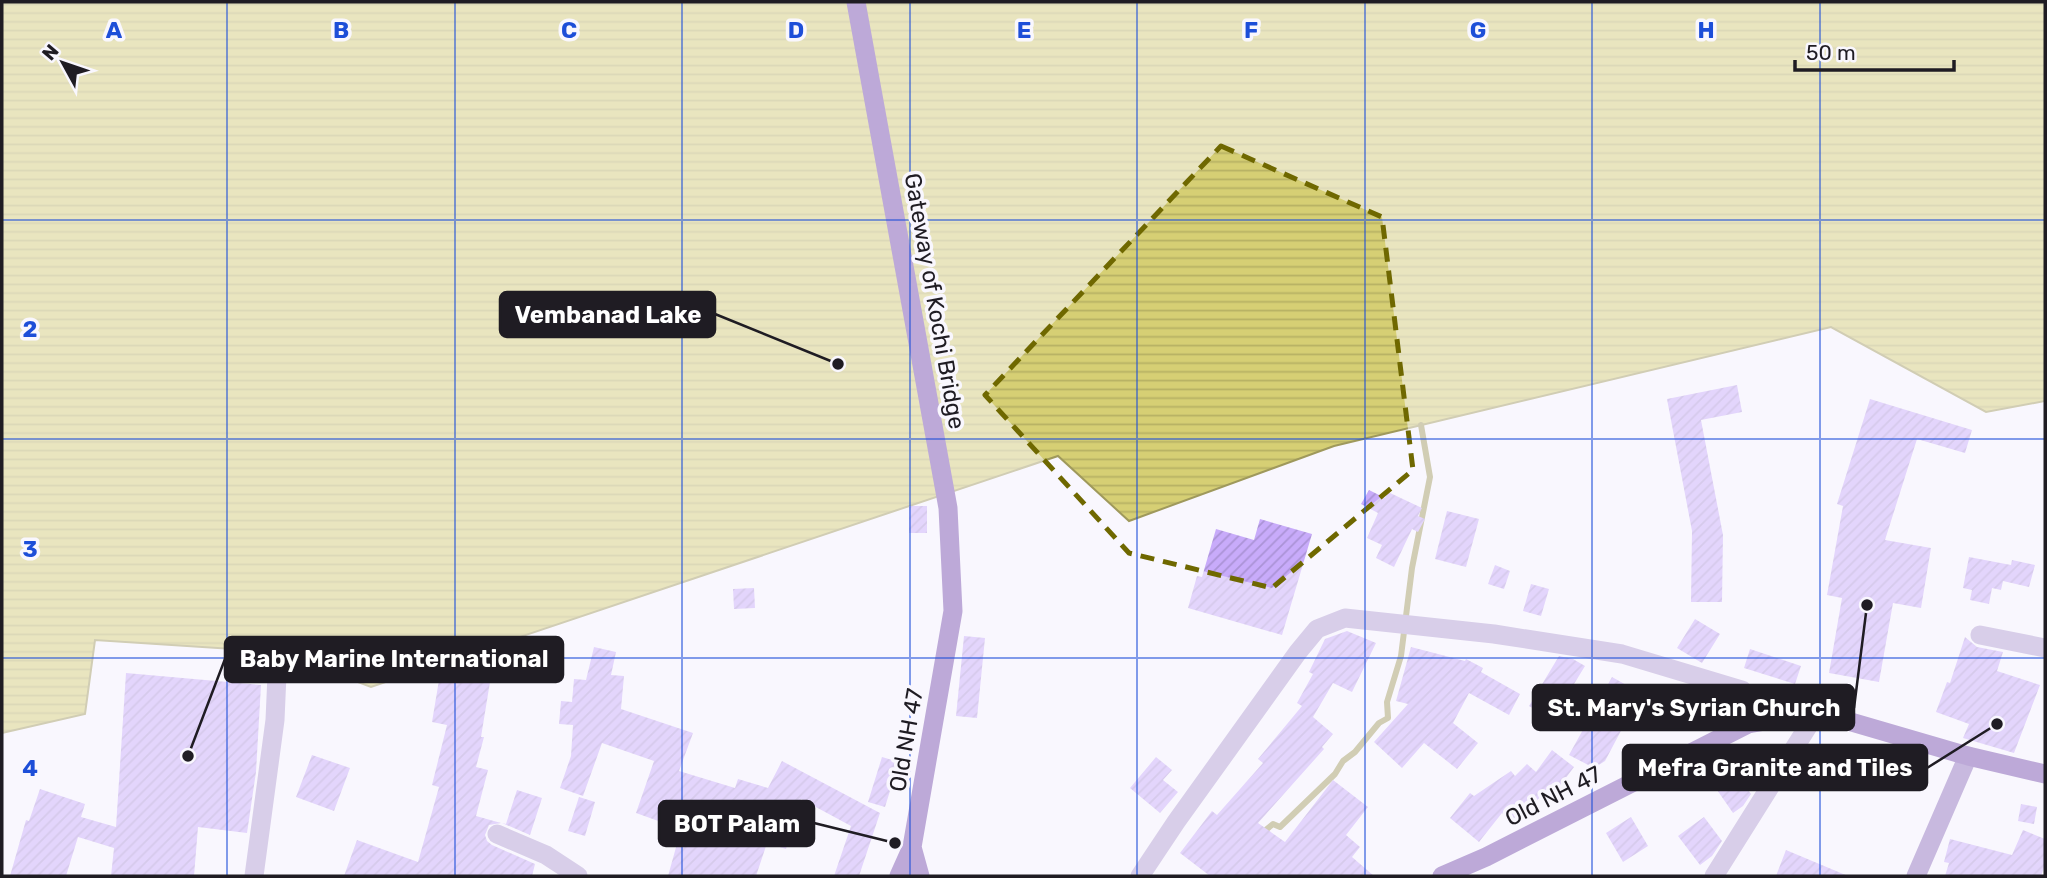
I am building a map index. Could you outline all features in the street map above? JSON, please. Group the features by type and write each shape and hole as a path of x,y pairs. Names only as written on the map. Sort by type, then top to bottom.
{"main road":[{"name":"Gateway of Kochi Bridge","path":"856,2 948,508 953,611"},
{"name":"Old NH 47","path":"920,876 912,847 953,611"},
{"name":"Old NH 47","path":"1443,876 1486,857 1748,724 1817,712 1968,756 2045,774"},
{"path":"1916,876 1968,756"},
{"path":"900,876 912,847"},
{"path":"912,847 912,876"}],"street":[{"path":"1140,876 1298,652 1317,629 1345,618 1494,634 1622,654 1742,690 1748,724"},
{"path":"1980,635 2045,649"},
{"path":"254,876 275,720 278,652"},
{"path":"1714,876 1817,712"},
{"path":"497,834 546,856 578,876"}],"highlighted area":[{"path":"1221,146 1382,217 1413,470 1272,588 1129,553 985,395"}],"shaded area":[{"path":"2,2 2045,2 2045,401 1986,412 1831,327 1334,446 1129,521 1058,456 371,687 278,652 95,640 85,714 2,733"}],"building":[{"path":"1737,385 1742,412 1701,420 1723,535 1722,602 1691,602 1692,531 1667,399"},
{"path":"1870,399 1972,430 1965,453 1917,439 1885,540 1931,548 1921,608 1893,603 1879,682 1829,673 1842,598 1827,595 1843,506 1837,504"},
{"path":"1369,490 1385,498 1388,492 1422,508 1418,516 1425,519 1418,532 1412,529 1394,567 1376,558 1382,545 1367,538 1378,513 1361,504"},
{"path":"909,506 927,506 927,533 909,533"},
{"path":"1447,511 1479,519 1466,567 1435,559"},
{"path":"1260,519 1312,534 1282,635 1188,608 1197,576 1202,577 1216,529 1254,540"},
{"path":"1969,557 2011,565 2012,560 2035,565 2029,587 2003,581 2001,590 1992,588 1989,604 1970,600 1972,590 1963,588"},
{"path":"1495,565 1510,571 1504,589 1488,584"},
{"path":"1531,584 1549,589 1541,616 1523,611"},
{"path":"754,588 755,608 734,609 733,589"},
{"path":"1695,619 1720,634 1702,663 1677,648"},
{"path":"1347,631 1376,643 1352,692 1333,683 1313,717 1333,734 1322,747 1324,749 1258,823 1285,842 1333,780 1368,807 1346,835 1360,847 1352,857 1374,876 1210,876 1180,853 1212,811 1217,815 1263,763 1258,759 1302,706 1297,703 1313,674 1309,672 1325,639"},
{"path":"964,636 985,638 977,718 956,716"},
{"path":"1965,637 1977,647 2003,652 1997,671 2040,685 2014,753 1963,738 1969,724 1936,712 1947,682 1950,683"},
{"path":"594,647 616,652 611,675 624,676 621,709 693,733 679,771 735,788 738,779 768,788 782,761 880,813 859,876 834,876 851,826 801,799 786,849 767,843 756,876 668,876 680,833 674,831 675,827 636,813 654,761 602,743 583,796 560,788 571,756 573,725 559,724 561,701 572,702 574,679 586,680"},
{"path":"1411,647 1465,661 1466,659 1483,668 1481,672 1520,694 1509,715 1469,693 1453,723 1478,743 1457,769 1424,743 1402,768 1374,742 1408,704 1396,701"},
{"path":"1750,649 1801,666 1795,684 1744,668"},
{"path":"1559,656 1573,659 1585,666 1552,720 1529,706"},
{"path":"126,673 261,685 256,772 247,833 198,827 194,876 111,876 114,848 78,837 66,876 10,876 26,820 29,821 40,789 85,804 81,817 116,827"},
{"path":"440,674 490,682 481,737 484,737 476,767 488,770 476,816 501,823 489,825 485,835 487,841 535,864 532,876 344,876 357,840 418,862 439,787 432,785 447,725 432,722"},
{"path":"1612,677 1630,687 1626,694 1644,705 1629,730 1623,727 1605,761 1594,768 1569,755"},
{"path":"1552,750 1574,767 1559,787 1553,783 1531,807 1508,822 1502,813 1479,842 1450,818 1470,793 1474,796 1511,771 1515,776 1527,764 1536,772"},
{"path":"312,755 350,768 334,811 296,797"},
{"path":"882,757 899,762 885,807 868,802"},
{"path":"1156,757 1172,770 1163,780 1178,792 1160,813 1130,788"},
{"path":"1729,763 1751,794 1743,806 1733,813 1708,777"},
{"path":"517,790 542,798 530,835 502,823 506,824"},
{"path":"579,797 595,802 585,836 568,831"},
{"path":"2021,804 2037,807 2034,824 2018,821"},
{"path":"1631,817 1648,846 1623,862 1606,833"},
{"path":"1704,817 1722,841 1712,856 1700,865 1678,836"},
{"path":"2023,830 2045,839 2045,865 2041,876 1945,876 1949,863 1944,862 1950,839 2012,855"},
{"path":"1786,850 1848,876 1776,876"}],"waterway":[{"path":"1262,833 1273,824 1280,827 1335,774 1343,761 1355,752 1379,723 1388,718 1387,702 1401,656 1412,568 1430,477 1421,425"}],"place":[{"name":"Vembanad Lake","path":"838,364"},
{"name":"St. Mary's Syrian Church","path":"1867,605"},
{"name":"Mefra Granite and Tiles","path":"1997,724"},
{"name":"Baby Marine International","path":"188,756"},
{"name":"BOT Palam","path":"895,843"}]}
